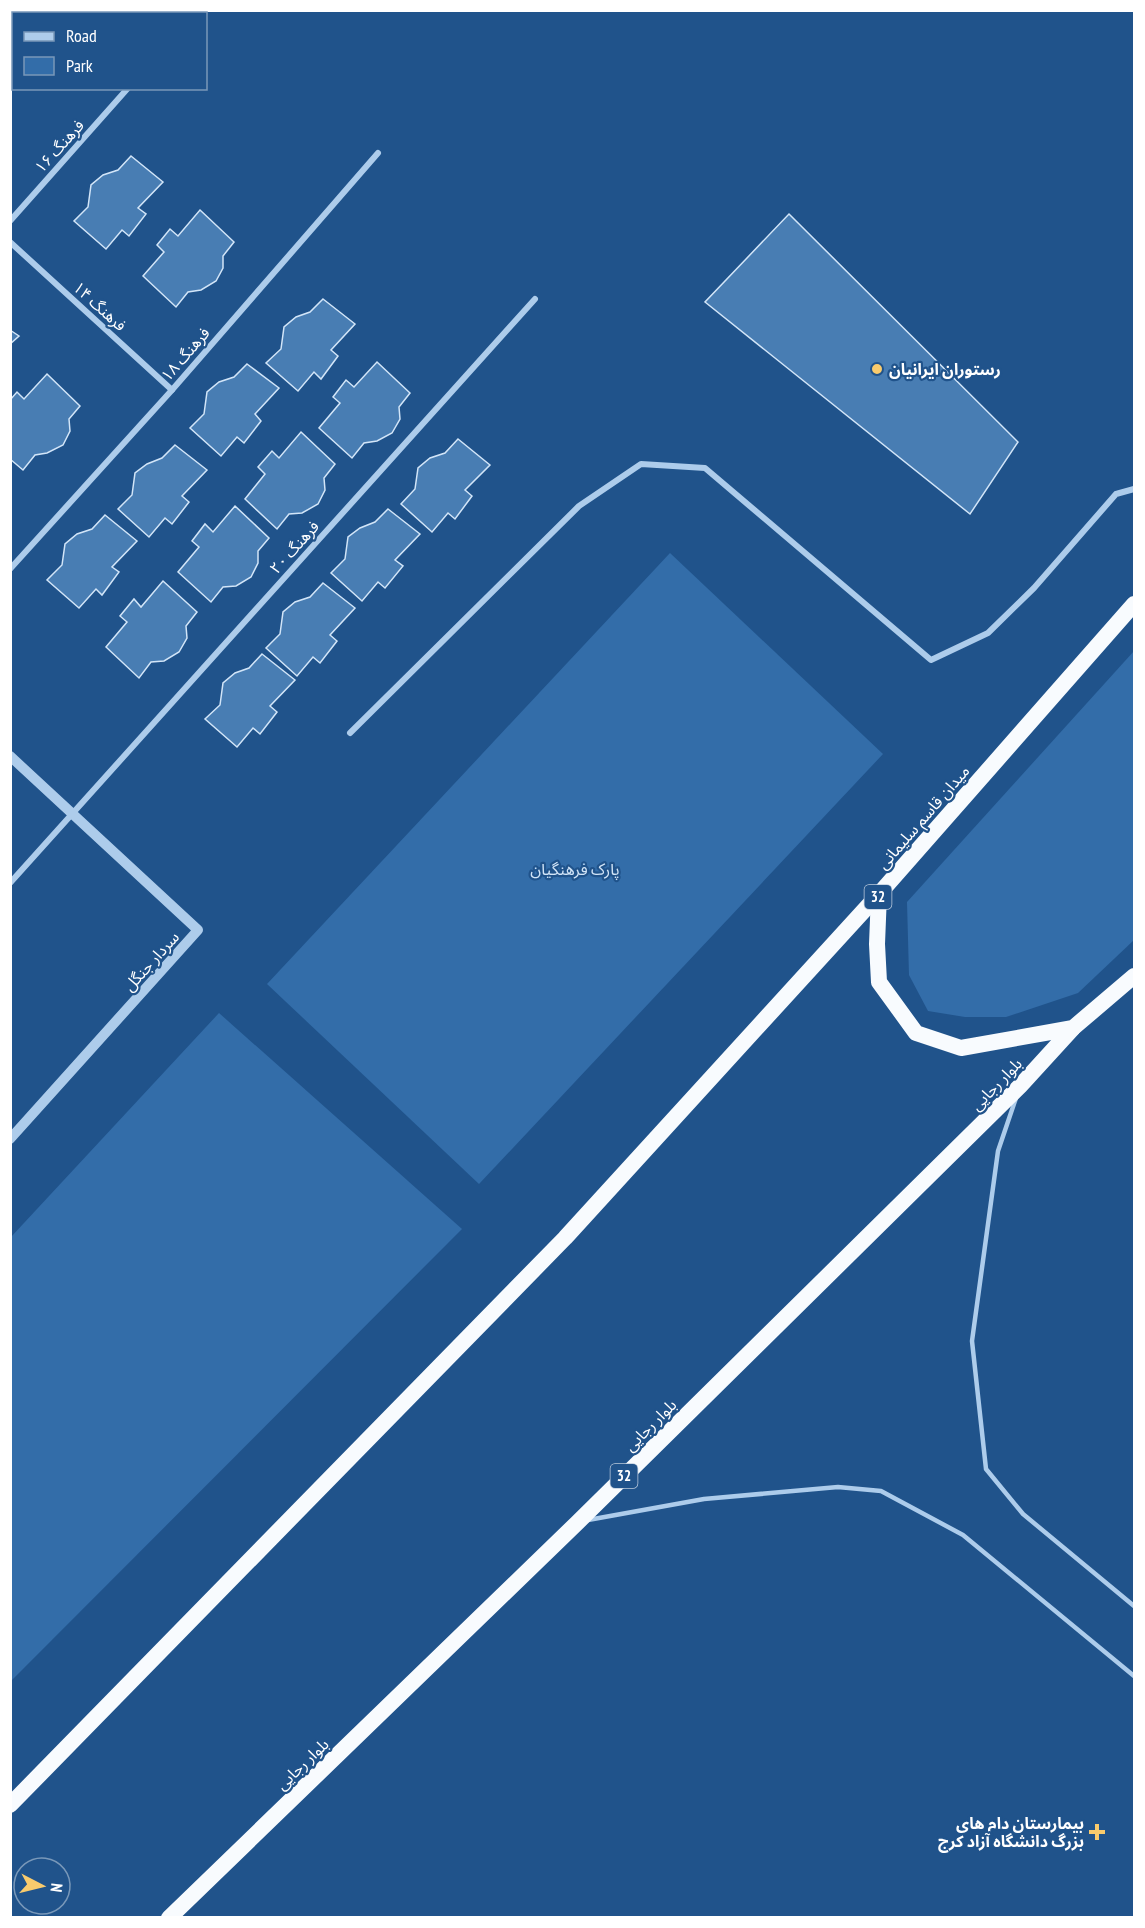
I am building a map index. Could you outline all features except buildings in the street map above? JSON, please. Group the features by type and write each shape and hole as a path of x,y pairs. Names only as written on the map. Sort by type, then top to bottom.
{"highway":[{"name":"میدان قاسم سلیمانی","path":"1073,1028 962,1048 916,1033 879,982 877,944 879,894 1134,604"},
{"name":"32","path":"10,1805 565,1238 879,894"},
{"name":"32","path":"1073,1028 1134,976"},
{"name":"بلوار رجایی","path":"169,1917 577,1522 1020,1086 1073,1028"}],"street":[{"name":"فرهنگ ۱۶","path":"10,221 126,90"},
{"name":"فرهنگ ۱۸","path":"10,569 172,390 378,153"},
{"name":"فرهنگ ۱۴","path":"10,242 172,390"},
{"name":"فرهنگ ۲۰","path":"10,883 535,299"},
{"path":"350,733 579,506 641,464 705,468 931,660 988,633 1034,588 1116,494 1134,489"},
{"path":"10,756 74,813"},
{"name":"سردار جنگل","path":"10,1139 198,930 74,813"}],"lane":[{"path":"1020,1086 998,1151 972,1341 986,1469 1023,1514 1134,1606"},
{"path":"577,1522 704,1499 838,1487 881,1491 963,1535 1134,1676"}],"green space":[{"name":"پارک فرهنگیان","path":"670,553 883,754 479,1184 267,984"},
{"path":"1134,651 1134,940 1078,993 1006,1017 965,1017 928,1011 909,975 907,902"},
{"path":"219,1013 462,1229 11,1681 11,1237"}],"place":[{"name":"رستوران ایرانیان","path":"877,369"},
{"name":"بیمارستان دام های بزرگ دانشگاه آزاد کرج","path":"1097,1832"}]}
